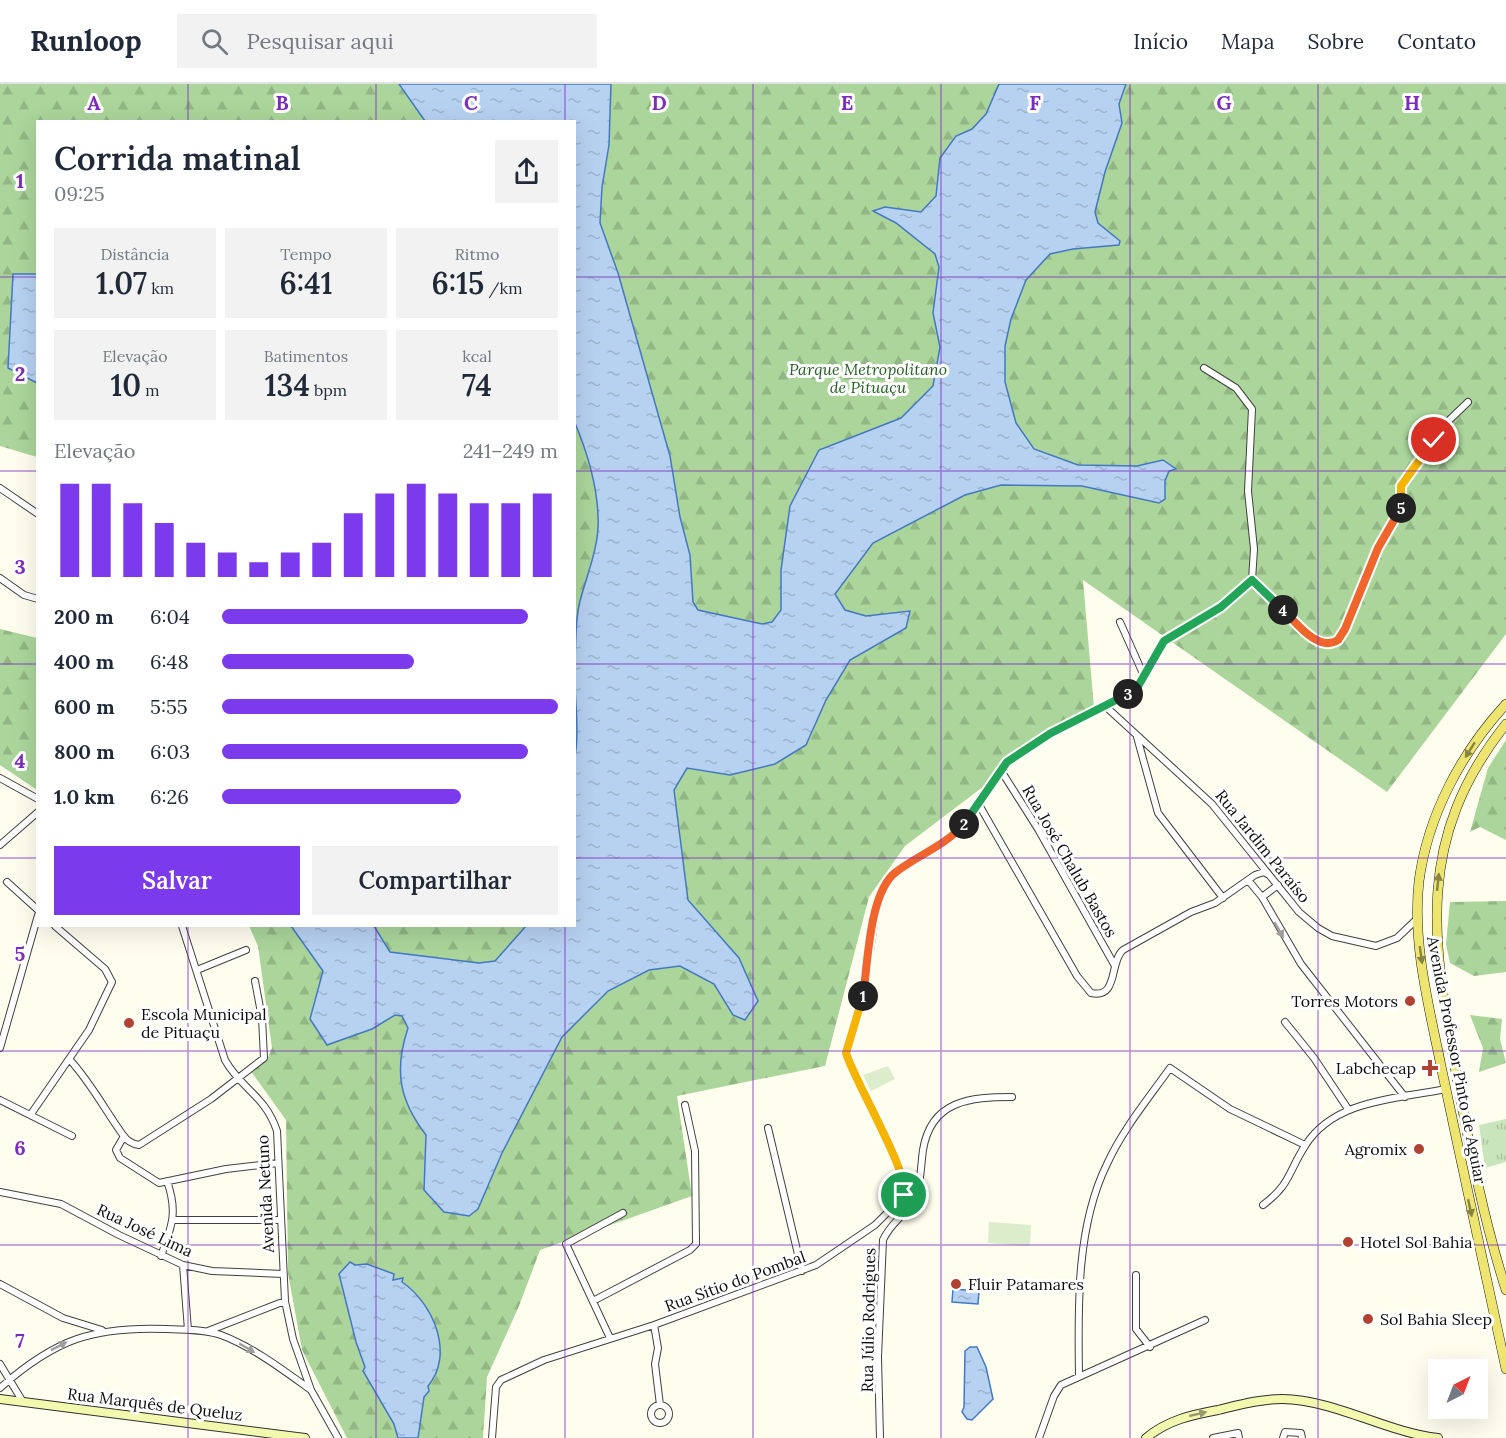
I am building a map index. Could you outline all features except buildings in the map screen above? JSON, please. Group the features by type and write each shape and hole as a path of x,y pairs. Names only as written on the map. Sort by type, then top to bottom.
{"main road":[{"name":"Avenida Professor Pinto de Aguiar","path":"1506,704 1473,745 1438,810 1423,859 1417,919 1427,996 1503,1340 1506,1369"},
{"name":"Avenida Professor Pinto de Aguiar","path":"1506,724 1471,777 1451,825 1437,883 1435,941 1442,994 1478,1186 1506,1290"}],"street":[{"path":"1204,368 1236,388 1252,409 1248,491 1254,549 1252,580 1313,638 1328,644 1338,640 1345,629 1378,548 1401,509 1401,486 1442,426 1468,402"},
{"path":"0,488 36,513"},
{"path":"0,578 24,595 36,598"},
{"name":"Rua Sítio do Pombal","path":"492,1438 496,1387 501,1380 544,1360 654,1325 802,1271 825,1260 875,1225 904,1195 905,1183 848,1061 846,1047 863,996 881,889 894,873 954,834 1000,769 1037,741 1137,688 1164,641 1221,607 1252,580"},
{"path":"1120,622 1144,676"},
{"name":"Rua Jardim Paraíso","path":"1104,705 1212,804 1308,921 1332,936 1359,944 1376,946 1388,943 1417,919"},
{"path":"1135,734 1154,805 1223,898"},
{"name":"Rua José Chalub Bastos","path":"1000,769 1038,829 1115,966"},
{"path":"0,778 36,798"},
{"path":"978,803 1086,990 1097,994 1103,993 1112,983 1115,966 1122,950 1223,898 1259,873 1269,874"},
{"path":"0,845 36,814"},
{"path":"1248,880 1262,897 1301,964 1405,1097"},
{"path":"7,882 36,908"},
{"path":"1262,897 1278,885"},
{"path":"0,1048 36,922"},
{"path":"31,1114 70,1060 104,1003 112,978 105,969 56,927"},
{"name":"Avenida Netuno","path":"182,927 221,1051 238,1078 252,1090 271,1114 277,1131 285,1301 298,1358 311,1390 338,1438"},
{"path":"197,970 246,950"},
{"path":"70,1060 99,1094 124,1136 133,1144 139,1145 211,1099 262,1061 266,1054 255,981"},
{"path":"1285,1022 1314,1058 1348,1109"},
{"path":"1079,1376 1082,1264 1099,1186 1116,1146 1170,1068 1230,1109 1305,1145"},
{"path":"1263,1205 1287,1183 1305,1145 1348,1109 1446,1089"},
{"name":"Rua Júlio Rodrigues","path":"880,1438 879,1357 883,1240 887,1231 915,1198 926,1137 939,1117 949,1108 973,1098 1012,1096"},
{"path":"0,1100 72,1136"},
{"path":"593,1301 690,1250 696,1244 695,1151 685,1105"},
{"path":"768,1128 802,1271"},
{"path":"124,1136 116,1150 120,1158 159,1183 226,1169 278,1163"},
{"path":"161,1256 174,1220 172,1197 167,1181"},
{"name":"Rua José Lima","path":"0,1191 62,1204 161,1256 183,1265 212,1271 283,1274"},
{"path":"610,1338 566,1245 623,1214"},
{"path":"174,1220 281,1220"},
{"path":"183,1265 188,1330"},
{"path":"1136,1275 1136,1329 1150,1347"},
{"path":"0,1284 63,1318 103,1331"},
{"path":"208,1331 285,1301"},
{"path":"1040,1438 1057,1390 1066,1382 1150,1347 1205,1320"},
{"path":"654,1325 658,1348 655,1364 660,1405"},
{"path":"0,1388 59,1346 103,1331 188,1330 208,1331 241,1345 311,1390"},
{"path":"0,1364 23,1402"},
{"name":"Rua Marquês de Queluz","path":"0,1399 305,1438"},
{"path":"1146,1438 1158,1428 1181,1418 1266,1400 1283,1399 1321,1406 1434,1438"},
{"path":"1283,1438 1285,1432 1301,1433 1302,1438"},
{"path":"1213,1438 1238,1433 1239,1438"}],"green space":[{"name":"Parque Metropolitano de Pituaçu","path":"0,84 1506,84 1506,634 1387,792 1083,580 1094,708 1035,739 1007,759 984,786 905,846 869,897 825,1066 677,1096 692,1196 540,1250 519,1306 487,1377 483,1438 347,1438 302,1350 288,1273 286,1120 250,1070 267,1060 272,1048 258,946 249,927 576,927 576,120 36,120 36,457 0,446"},
{"path":"0,629 36,638 36,789 0,765"},
{"path":"1506,740 1506,840 1480,827 1470,832 1488,768"},
{"path":"1506,901 1506,972 1474,976 1450,963 1446,944 1450,902"},
{"path":"1470,1015 1502,1019 1500,1039 1506,1063 1479,1072 1483,1048"},
{"path":"888,1066 895,1079 871,1091 863,1075"},
{"path":"1506,1119 1506,1162 1485,1168 1479,1125"},
{"path":"989,1222 1031,1225 1030,1246 988,1243"}],"water":[{"path":"399,84 611,84 609,145 602,187 600,223 618,273 670,456 680,517 690,555 693,602 698,610 762,624 772,622 781,610 781,570 790,506 819,450 901,418 933,386 940,347 933,313 939,267 935,254 896,223 873,211 885,207 921,212 936,196 940,158 956,136 972,129 986,114 999,84 1126,84 1119,104 1122,123 1105,172 1095,212 1098,223 1120,241 1119,245 1073,249 1050,254 1026,280 1011,319 1005,346 1005,382 1016,423 1034,449 1078,465 1137,466 1163,460 1176,469 1169,471 1165,481 1165,499 1159,503 1082,486 1001,485 965,495 873,543 835,594 845,610 866,616 910,611 906,628 850,660 826,700 806,745 775,764 730,775 687,768 674,790 688,900 739,958 758,1001 745,1020 733,1015 714,984 680,966 649,970 608,991 562,1037 502,1153 478,1209 469,1216 444,1212 424,1190 426,1135 405,1097 400,1071 408,1028 402,1016 395,1015 372,1029 327,1045 310,1019 323,971 292,927 375,927 390,952 479,963 495,961 525,927 576,927 576,631 578,608 595,549 598,527 593,480 576,426 576,120 424,120"},
{"path":"13,274 36,274 36,382 8,368"},
{"path":"350,1262 355,1265 367,1264 394,1274 393,1280 403,1278 402,1282 423,1303 437,1330 440,1359 436,1373 428,1386 429,1391 424,1397 418,1438 398,1438 394,1424 363,1371 365,1367 356,1342 339,1274"},
{"path":"953,1289 979,1291 978,1304 952,1302"},
{"path":"970,1347 977,1347 986,1367 993,1399 972,1420 967,1419 962,1412 965,1351"}],"place":[{"name":"Torres Motors","path":"1410,1001"},
{"name":"Escola Municipal de Pituaçu","path":"129,1023"},
{"name":"Labchecap","path":"1430,1068"},
{"name":"Agromix","path":"1419,1149"},
{"name":"Hotel Sol Bahia","path":"1348,1242"},
{"name":"Fluir Patamares","path":"956,1284"},
{"name":"Sol Bahia Sleep","path":"1368,1319"}],"route":[{"path":"904,1195 905,1183 846,1053 863,996 881,889 894,873 946,841 966,822 987,788 1007,762 1051,733 1137,688 1164,641 1221,607 1244,590 1252,580 1313,638 1328,644 1338,640 1343,635 1382,539 1401,509 1402,501 1399,490 1434,440"}]}
